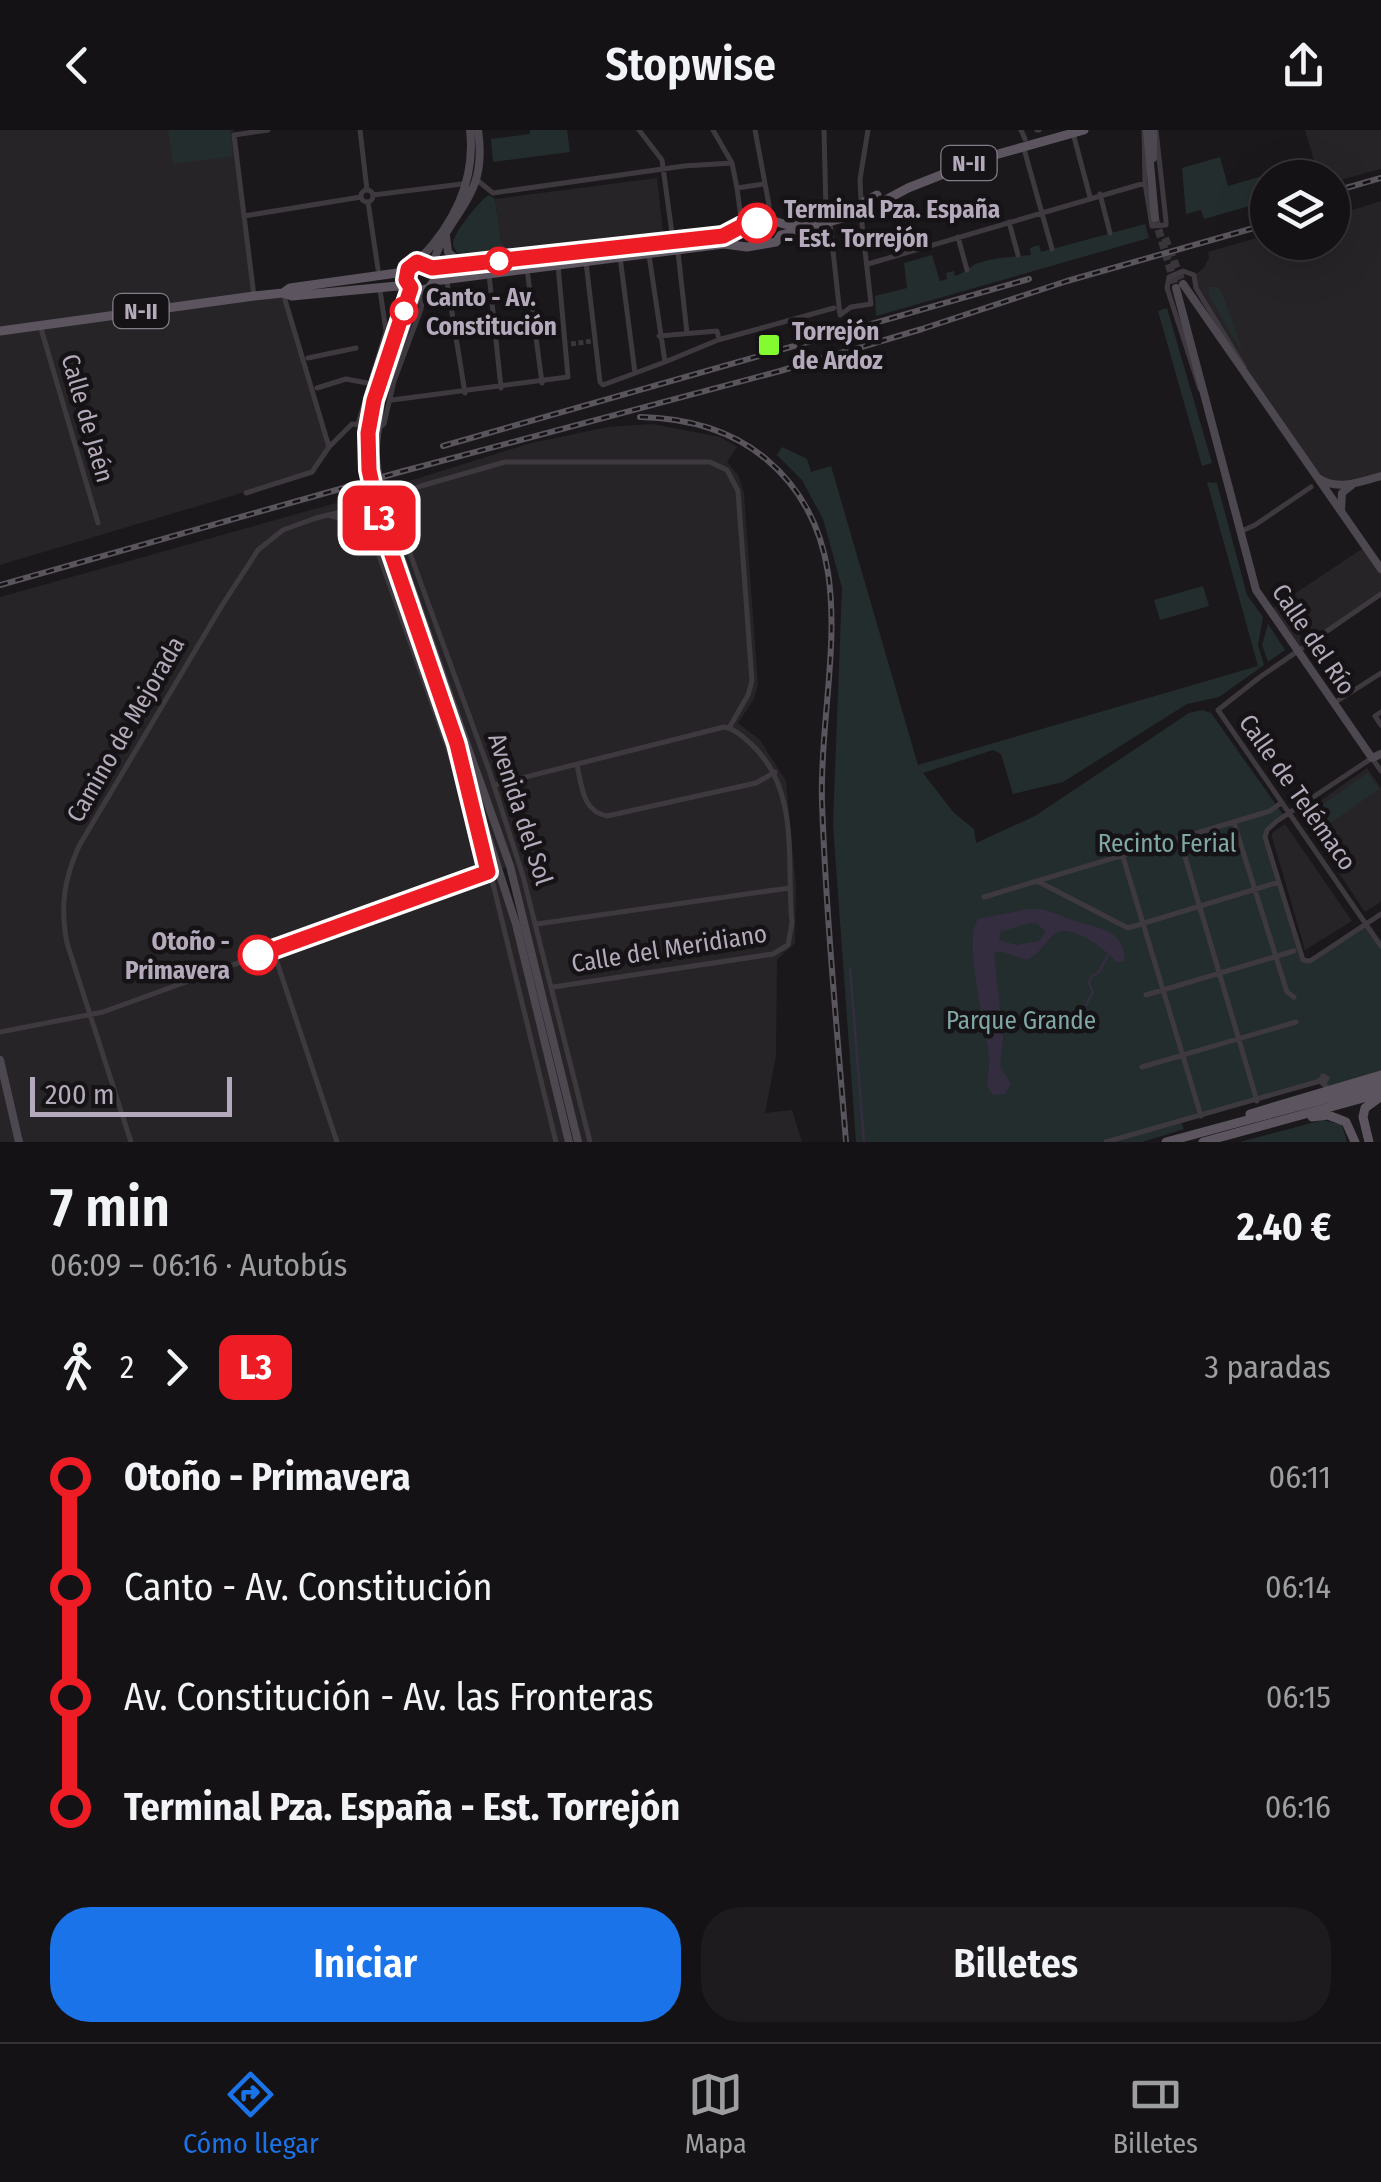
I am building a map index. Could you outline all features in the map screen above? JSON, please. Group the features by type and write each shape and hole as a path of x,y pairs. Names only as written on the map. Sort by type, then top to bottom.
{"main road":[{"path":"417,262 443,229 467,187 472,161 470,130"},
{"path":"408,269 416,289 440,280 432,268 435,254 477,180 478,130"},
{"name":"N-II","path":"440,280 648,254 738,229 830,223 1023,138 1058,130"},
{"path":"1151,130 1157,218"},
{"name":"N-II","path":"1023,138 1079,131"},
{"name":"N-II","path":"776,227 861,208"},
{"name":"N-II","path":"283,293 290,288 408,269 417,262 432,268 675,246 746,247 776,242 776,227"},
{"path":"736,245 732,239 738,229"},
{"path":"446,236 448,252 462,264"},
{"name":"N-II","path":"0,331 283,293 292,296 380,286 416,289"},
{"name":"Calle del Río","path":"1247,374 1180,286 1206,404 1256,590 1334,704 1376,756"},
{"name":"Avenida del Sol","path":"416,289 374,400 368,433 369,470 380,520 510,866 578,1142"},
{"path":"1247,374 1381,570"},
{"path":"1312,471 1324,483 1353,484 1381,476"},
{"path":"1332,499 1342,484"},
{"path":"1341,511 1342,494 1353,484"},
{"name":"Avenida del Sol","path":"454,722 457,744 516,924 569,1142"},
{"path":"0,1060 20,1142"},
{"path":"1205,1138 1325,1084 1381,1075"},
{"path":"1205,1138 1381,1084"},
{"path":"1205,1138 1381,1095"},
{"path":"1369,1142 1363,1117 1365,1108 1381,1095"},
{"path":"1166,1142 1328,1115 1346,1122 1355,1142"}],"street":[{"path":"254,296 234,135 268,130"},
{"path":"360,130 378,270"},
{"path":"639,130 662,160 687,333"},
{"path":"714,130 732,163 738,229"},
{"path":"756,130 764,184 776,227"},
{"path":"824,130 826,211"},
{"path":"830,223 840,315 850,307 871,304 860,179 868,130"},
{"path":"1151,130 1166,222 1161,228 1152,226 1145,183 1151,130"},
{"path":"1079,131 1090,197"},
{"path":"1023,138 1052,249"},
{"path":"477,180 492,192 732,163"},
{"path":"868,264 1145,183"},
{"path":"244,216 361,197 370,192 462,184"},
{"path":"736,188 764,184"},
{"path":"1100,194 1110,233"},
{"path":"361,197 368,202"},
{"path":"1010,222 1018,255"},
{"path":"958,237 967,270"},
{"path":"648,254 665,362"},
{"path":"620,257 636,372"},
{"path":"586,262 602,384 718,340 834,308"},
{"path":"392,400 565,379 569,374 569,344 558,265"},
{"path":"528,269 542,382"},
{"name":"Calle del Río","path":"1206,404 1168,288 1169,277 1182,271 1194,275 1196,288 1247,374"},
{"path":"489,274 501,388"},
{"path":"440,280 450,290 465,393"},
{"path":"358,424 386,332 380,286"},
{"path":"246,494 312,472 329,446 352,424 380,427 386,420 394,381 421,308 416,289"},
{"path":"283,293 329,446"},
{"name":"Calle de Jaén","path":"40,325 98,523"},
{"path":"660,336 718,330 718,340"},
{"path":"308,358 356,348"},
{"path":"316,388 351,379 367,383"},
{"path":"367,511 392,504 406,491 505,462 680,460 720,465 732,477 738,491 752,681 729,728"},
{"path":"1239,531 1255,525 1311,487"},
{"name":"Avenida del Sol","path":"392,504 494,785 537,924 590,1142"},
{"name":"Camino de Mejorada","path":"132,1142 63,924 64,887 79,846 258,550 283,530 348,510 367,511"},
{"name":"Avenida del Sol","path":"367,511 478,832 556,1142"},
{"path":"328,516 355,521 376,544"},
{"path":"1298,651 1381,594"},
{"name":"Calle de Telémaco","path":"1298,651 1218,710 1381,946"},
{"path":"1334,704 1381,673"},
{"path":"1381,712 1375,716 1381,725"},
{"path":"494,785 716,728 729,728 754,746 775,772 756,783 607,816 597,814 587,803 577,765"},
{"path":"457,744 478,832"},
{"path":"1376,756 1288,814 1266,830 1264,836 1303,960 1310,961 1381,914"},
{"name":"Calle del Río","path":"1376,756 1381,770"},
{"name":"Calle del Meridiano","path":"553,987 779,952 788,945 792,933 784,795 775,772"},
{"path":"984,897 1234,823 1270,811 1281,803"},
{"path":"1234,823 1287,992 1294,998"},
{"path":"1180,840 1257,1101"},
{"path":"1123,857 1201,1116"},
{"path":"0,1032 90,1016 488,872"},
{"path":"1037,881 1128,928 1278,882"},
{"path":"537,924 789,888"},
{"path":"273,950 337,1142"},
{"path":"1146,995 1294,951"},
{"path":"1142,1067 1296,1022"},
{"path":"1106,1142 1325,1084"}],"shaded area":[{"path":"0,130 233,130 254,296 283,293 329,447 312,472 0,565"},
{"path":"1305,130 1381,130 1381,169 1350,177 1350,160 1314,160"},
{"path":"657,178 663,232 509,251 501,242 495,199"},
{"path":"1381,201 1381,476 1353,484 1324,483 1247,374 1196,288 1194,275 1203,269 1208,252 1250,240 1250,260 1350,260 1350,211"},
{"path":"652,424 720,437 737,447 727,462 738,475 744,493 758,685 738,723 760,740 786,781 796,887 795,943 777,960 776,1056 765,1113 792,1110 802,1142 578,1142 509,866 501,869 569,1142 0,1142 0,597 361,496 531,443 608,427"},
{"path":"1365,547 1381,569 1381,594 1297,651 1270,610"},
{"path":"1367,768 1381,788 1381,902 1365,912 1300,815"},
{"path":"1285,824 1352,921 1305,950 1272,837"},
{"path":"1029,909 1048,911 1109,932 1120,942 1125,961 1116,962 1089,940 1064,931 1054,935 1027,960 1000,951 994,953 1003,1037 1000,1066 1011,1084 1005,1094 993,1095 987,1086 989,1054 973,946 978,919","holes":["1036,923 1046,932 1039,941 1016,945 999,940 1001,931 1028,924"]}],"green space":[{"path":"168,130 230,130 233,156 173,164"},
{"path":"530,130 567,130 570,152 493,162 491,139 530,134"},
{"path":"1220,157 1228,186 1250,180 1250,206 1204,219 1201,210 1186,214 1182,168"},
{"path":"489,195 495,199 501,242 509,251 457,253 453,245 457,234"},
{"path":"1145,224 1149,238 876,316 875,296 907,288 904,263 932,255 940,281 947,279 946,273 954,271 955,276 978,263 1031,255 1030,248 1039,245 1041,252"},
{"path":"1208,287 1217,287 1222,292 1243,353 1210,298"},
{"path":"1167,308 1212,463 1202,466 1158,311"},
{"path":"782,447 807,459 811,472 831,466 918,765 1258,666 1207,482 1217,483 1247,595 1263,617 1258,645 1264,665 1219,697 1187,704 1063,782 1013,794 1001,754 993,750 923,773 954,813 974,829 976,843 1035,816 1189,713 1211,713 1284,816 1267,830 1265,837 1299,953 1306,961 1366,924 1381,946 1381,1075 1328,1088 1322,1082 1181,1122 1184,1129 1142,1142 856,1142 833,825 842,588 823,519 802,480 777,455"},
{"path":"1203,586 1209,606 1160,620 1154,600"},
{"path":"1268,624 1285,650 1268,662 1262,645"},
{"path":"1368,773 1379,789 1315,834 1304,817"},
{"path":"1323,1120 1342,1125 1347,1142 1240,1142"}],"waterway":[{"path":"1086,1005 1093,992 1091,977 1099,972 1109,953"},
{"path":"850,968 864,1142"}],"tunnel":[{"path":"1155,218 1176,288"},
{"path":"1165,238 1183,284"},
{"path":"571,344 592,341"}],"railway":[{"path":"1350,187 1381,178"},
{"path":"0,585 400,472 780,371 1067,281 1250,229"},
{"path":"443,446 1029,279"},
{"path":"640,417 707,427 752,449 798,494 818,533 828,575 832,620 822,802 846,1142"}],"bus line":[{"name":"L3","path":"258,955 488,872 457,744 380,520 369,470 371,416 411,288 406,280 408,269 417,262 432,268 723,236 757,223"}],"place":[{"name":"Terminal Pza. España - Est. Torrejón","path":"757,223"},
{"name":"Canto - Av. Constitución","path":"404,311"},
{"name":"Torrejón de Ardoz","path":"769,345"},
{"name":"Otoño - Primavera","path":"258,955"}],"park label":[{"name":"Recinto Ferial","path":"1167,843"},
{"name":"Parque Grande","path":"1021,1020"}]}
